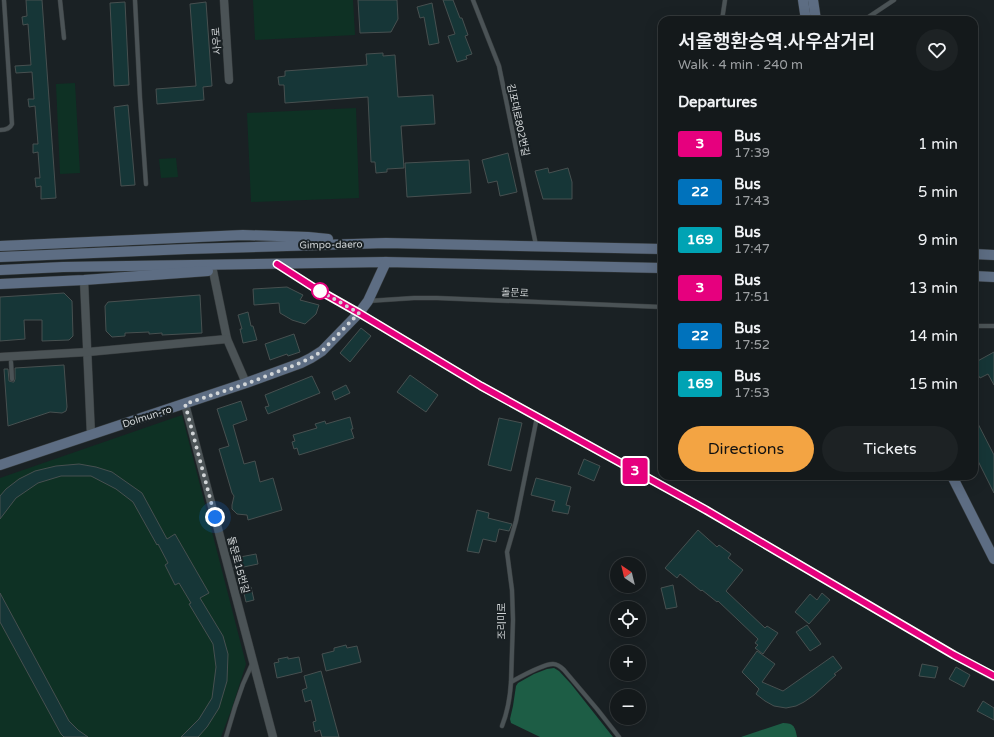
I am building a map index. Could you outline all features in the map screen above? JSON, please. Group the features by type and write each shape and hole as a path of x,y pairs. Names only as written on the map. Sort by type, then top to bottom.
{"main road":[{"path":"803,0 805,16"},
{"path":"813,0 815,16"},
{"path":"0,246 243,235 308,237 386,243"},
{"name":"Gimpo-daero","path":"0,257 386,243 658,249"},
{"path":"978,254 994,255"},
{"name":"Gimpo-daero","path":"0,270 63,267 386,262 658,268"},
{"name":"Dolmun-ro","path":"0,465 246,384 311,358 322,351 359,313 368,301 386,262"},
{"path":"0,284 213,271 272,264"},
{"path":"978,276 994,277"},
{"path":"954,480 994,559"}],"street":[{"name":"사우로","path":"224,0 229,80"},
{"path":"272,264 359,313 481,386 706,510 954,655 994,676"},
{"path":"213,271 227,338 246,384"},
{"path":"84,280 91,435"},
{"path":"0,357 88,352 227,338"},
{"name":"돌문로15번길","path":"185,404 274,737"}],"lane":[{"path":"0,130 8,128 12,124 4,0"},
{"path":"60,0 64,38"},
{"path":"135,0 146,184"},
{"name":"김포대로802번길","path":"473,0 499,66 536,247"},
{"path":"723,16 725,0"},
{"path":"870,16 894,0"},
{"name":"돌문로","path":"368,301 437,298 658,307"},
{"path":"978,326 994,326"},
{"path":"11,362 12,379"},
{"name":"조리미로","path":"502,726 510,700 511,682 512,606 507,552 516,521 537,417"},
{"path":"226,737 243,684 253,662"},
{"path":"511,682 545,665 558,665 574,681 619,737"}],"green space":[{"path":"253,0 353,0 355,35 255,40"},
{"path":"75,83 80,173 60,174 56,84"},
{"path":"356,108 359,198 251,202 247,113"},
{"path":"176,158 178,177 161,178 159,159"},
{"path":"182,415 246,664 221,737 0,737 0,478"},
{"path":"554,668 559,671 571,684 613,737 540,737 511,723 510,719 516,686 518,683 534,674"},
{"path":"783,723 793,726 797,737 741,737"}],"building":[{"path":"26,0 42,0 56,198 41,199 41,186 36,187 35,178 40,178 38,152 33,153 33,144 38,144 35,106 29,107 28,99 34,99 32,72 16,73 15,66 31,65 28,24 23,25 22,17 27,16"},
{"path":"358,0 397,0 398,19 391,32 360,33"},
{"path":"443,0 453,0 460,18 462,18 468,35 465,36 472,54 466,56 467,59 457,62 448,36 455,34"},
{"path":"125,2 129,85 114,86 110,3"},
{"path":"206,2 212,86 203,87 204,100 157,104 156,89 196,86 190,4"},
{"path":"432,3 439,43 429,45 424,17 420,18 417,7"},
{"path":"383,53 383,56 395,55 398,97 433,95 435,124 401,126 404,168 387,169 387,172 376,173 375,162 371,162 368,97 285,103 284,85 279,85 278,77 285,76 285,71 367,65 366,54"},
{"path":"128,105 135,185 121,186 114,107"},
{"path":"508,153 517,192 500,196 497,181 488,183 482,160"},
{"path":"469,160 471,193 407,197 405,163"},
{"path":"548,168 549,173 568,168 572,182 572,199 543,199 535,171"},
{"path":"287,287 303,295 300,300 319,305 316,314 305,324 292,320 280,313 279,303 254,305 253,289"},
{"path":"64,293 72,301 73,336 69,340 42,341 42,320 24,320 25,339 0,341 0,297"},
{"path":"200,295 202,333 162,335 162,333 149,334 149,332 125,333 125,336 112,337 106,331 105,306 108,302"},
{"path":"248,312 251,326 253,326 257,340 243,343 240,329 242,329 238,315"},
{"path":"361,328 371,336 350,362 340,353"},
{"path":"294,334 300,352 288,356 287,354 270,360 265,344"},
{"path":"994,352 994,385 988,374 980,378 978,375 978,361"},
{"path":"64,365 66,411 62,413 50,412 8,426 4,369 8,369 9,381 14,382 15,368"},
{"path":"410,375 438,395 426,412 397,392"},
{"path":"312,376 320,393 268,414 265,407 269,406 265,395"},
{"path":"346,385 350,393 335,400 332,392"},
{"path":"241,401 247,420 233,425 244,464 255,461 260,482 273,478 282,510 248,520 247,515 237,514 232,509 234,496 219,449 229,446 217,409"},
{"path":"350,417 353,429 351,429 354,438 299,455 297,448 294,449 292,442 295,441 293,435 317,428 315,424 325,421 326,424"},
{"path":"499,418 522,423 511,471 488,465"},
{"path":"978,424 994,455 994,493 978,461"},
{"path":"584,459 600,466 594,481 578,474"},
{"path":"79,464 112,472 142,493 167,539 175,534 209,593 200,598 223,636 228,654 227,681 219,708 207,727 198,737 181,737 199,719 212,698 216,667 213,644 189,604 191,603 179,583 175,585 165,565 168,563 133,502 116,489 91,476 61,476 38,483 16,498 0,519 0,496 6,489 19,479 35,471 56,466"},
{"path":"536,478 571,487 566,505 570,506 568,514 552,511 555,501 531,495"},
{"path":"477,510 489,513 488,518 512,524 509,531 499,529 496,542 483,539 479,553 467,551"},
{"path":"698,530 717,547 719,545 731,554 728,558 743,570 726,591 765,628 767,626 778,633 763,654 755,648 758,645 755,643 758,639 718,601 717,602 702,590 701,591 680,574 677,578 665,568"},
{"path":"256,554 258,564 234,569 240,557"},
{"path":"673,585 677,607 666,609 661,588"},
{"path":"251,587 254,600 246,602 243,589"},
{"path":"0,593 69,721 88,737 64,737 61,734 0,622"},
{"path":"822,593 830,600 809,624 795,612 810,594 817,600"},
{"path":"807,625 821,644 810,651 796,632"},
{"path":"346,645 347,648 357,646 361,662 326,671 322,654 334,651 334,648"},
{"path":"757,651 775,664 762,682 783,691 833,656 842,668 834,674 836,675 814,695 804,702 796,706 786,708 774,706 756,694 759,689 742,672"},
{"path":"288,657 288,659 299,657 302,672 277,678 274,663 279,662 278,659"},
{"path":"922,664 938,667 935,678 919,676"},
{"path":"956,667 970,675 964,687 949,679"},
{"path":"321,671 339,737 322,737 320,730 315,732 313,722 316,721 311,700 305,702 302,690 307,688 304,676"},
{"path":"983,701 994,708 994,720 977,711"}],"bus line":[{"name":"3","path":"277,264 313,287 481,386 706,510 954,655 994,676"}],"route":[{"path":"215,517 185,404 246,384 300,363 322,351 359,313 320,291"}]}
